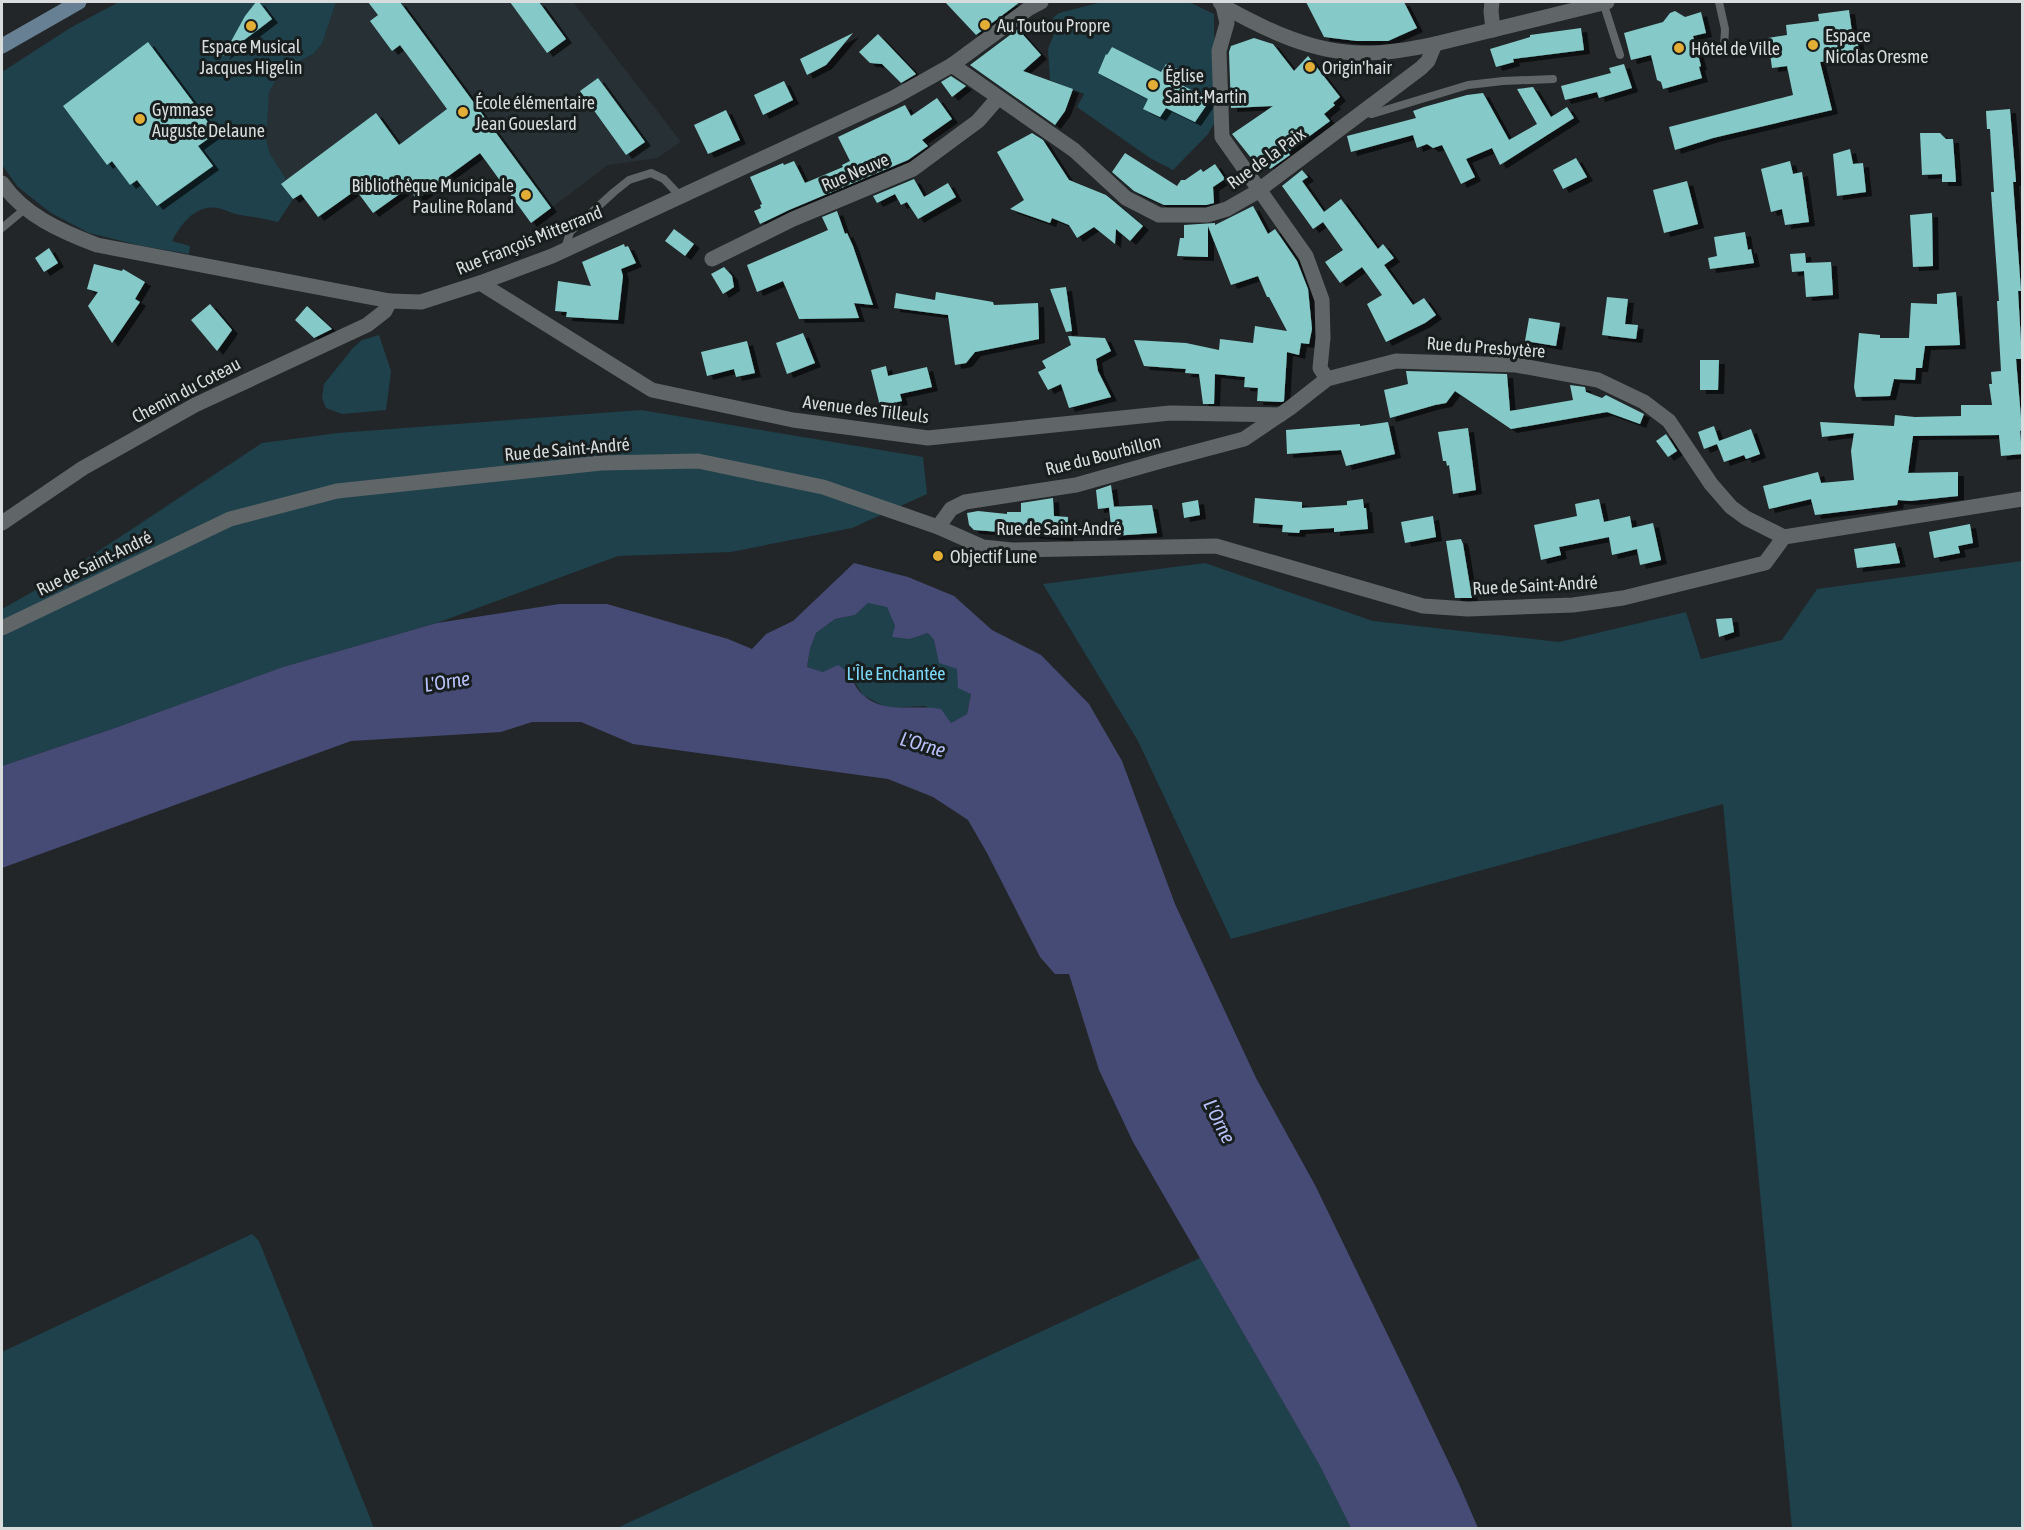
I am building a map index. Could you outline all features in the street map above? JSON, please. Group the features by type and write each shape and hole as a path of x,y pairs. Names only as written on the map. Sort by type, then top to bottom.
{"main road":[{"path":"2,46 79,2"}],"street":[{"name":"Rue François Mitterrand","path":"2,183 35,216 96,244 390,301 421,302 480,283 565,250 893,98 952,65 1041,2"},
{"path":"1492,2 1493,30"},
{"path":"1221,4 1268,30 1324,49 1365,54 1435,44 1605,2"},
{"path":"1221,4 1227,23 1218,51 1222,136 1306,256 1322,300 1323,338 1320,368 1327,379"},
{"name":"Rue de la Paix","path":"952,65 1074,150 1126,198 1159,215 1207,214 1227,209 1258,190 1421,68 1428,61 1435,44"},
{"name":"Rue Neuve","path":"712,259 793,219 913,169 978,121 998,98"},
{"name":"Avenue des Tilleuls","path":"480,283 652,390 793,420 928,438 1170,413 1280,415"},
{"name":"Chemin du Coteau","path":"2,524 83,468 195,405 368,325 385,311 390,301"},
{"name":"Rue du Presbytère","path":"1280,415 1327,379 1396,361 1516,365 1598,380 1658,411 1669,422 1711,484 1731,507 1746,518 1784,537"},
{"name":"Rue du Bourbillon","path":"938,527 951,509 965,502 1076,485 1161,460 1244,440 1280,415"},
{"name":"Rue de Saint-André","path":"2,628 231,519 338,491 601,463 698,461 823,487 938,527 983,547 1012,550 1216,546 1423,606 1468,609 1573,605 1623,598 1765,562 1784,537"},
{"path":"1784,537 2022,499"}],"lane":[{"path":"1605,2 1620,55"},
{"path":"1719,2 1725,29 1724,48"},
{"path":"1362,111 1372,114 1468,85 1553,79"},
{"path":"565,250 570,232 629,180 651,172 664,179 680,196"},
{"path":"2,228 26,208"}],"shaded area":[{"name":"École élémentaire Jean Goueslard","path":"336,2 573,2 681,142 657,158 608,165 551,208 501,140 481,155 479,153 417,199 408,187 373,213 357,191 365,186 335,198 338,203 318,217 304,197 305,191 293,199 281,184 286,179 270,154 266,139 266,117 269,92 275,78 284,69 313,54 322,44"}],"green space":[{"path":"119,2 336,2 322,44 313,54 281,71 269,92 266,139 270,154 286,179 281,184 293,199 278,222 218,208 203,209 190,217 172,241 190,246 189,254 142,246 89,233 51,213 18,187 2,165 2,72 70,28"},
{"path":"1102,2 1189,2 1214,14 1215,122 1208,134 1173,170 1150,158 1077,107 1084,94 1050,80 1048,49 1058,24 1052,19 1059,13"},
{"path":"379,335 391,371 386,410 342,414 326,408 322,398 324,384 353,348 362,340"},
{"path":"641,410 923,457 927,494 852,528 731,552 618,556 437,623 283,667 2,766 2,609 64,574 262,443 338,433"},
{"path":"2022,561 2022,1528 1792,1528 1723,804 1231,939 1138,741 1043,584 1205,563 1373,621 1559,642 1686,612 1701,659 1782,640 1817,589"},
{"name":"L'Île Enchantée","path":"868,603 887,606 895,626 910,639 928,633 934,640 939,662 957,669 971,694 967,714 951,723 925,706 887,708 863,695 849,673 823,672 807,667 816,633 835,619 855,615"},
{"path":"252,1234 259,1241 374,1528 2,1528 2,1352"},
{"path":"1200,1258 1320,1466 1351,1528 617,1528"}],"water":[{"name":"L'Orne","path":"854,563 908,577 954,596 992,630 1041,655 1089,704 1122,761 1175,904 1256,1078 1315,1185 1478,1528 1351,1528 1320,1466 1133,1142 1099,1070 1069,974 1055,974 1040,957 968,820 933,797 888,779 633,744 581,722 532,722 501,732 351,741 2,868 2,766 283,667 437,623 559,604 607,604 728,639 752,649 766,634 793,621","holes":["868,603 887,607 895,626 892,637 910,639 928,633 934,640 939,663 957,669 958,688 971,694 967,714 951,723 941,709 889,707 870,700 862,694 850,676 838,665 823,672 807,667 816,633 835,619 855,615"]}],"building":[{"name":"Espace Musical Jacques Higelin","path":"256,2 259,2 272,19 223,56 245,16"},
{"path":"368,2 400,2 551,208 531,223 480,153 417,199 408,188 373,213 356,190 318,217 301,194 293,199 281,184 376,113 399,145 447,109 400,45 392,51 370,21 378,15"},
{"path":"510,2 539,2 566,39 547,53"},
{"path":"945,2 1020,2 976,35"},
{"path":"1306,2 1404,2 1417,28 1388,41 1357,41 1324,37"},
{"path":"1849,10 1852,32 1856,31 1859,52 1854,53 1855,58 1820,62 1832,110 1713,138 1675,150 1669,127 1793,95 1787,66 1772,68 1768,38 1787,35 1786,25 1819,21 1818,14"},
{"name":"Hôtel de Ville","path":"1675,11 1685,17 1701,12 1706,33 1693,36 1702,78 1663,89 1661,82 1657,80 1651,55 1631,60 1624,33 1663,22 1670,13"},
{"path":"1581,28 1584,50 1513,59 1514,62 1496,67 1490,49 1530,37 1530,35"},
{"path":"1018,29 1041,55 1023,71 1073,89 1065,111 1055,125 970,65"},
{"path":"853,33 826,65 807,75 800,59"},
{"path":"878,34 916,74 901,83 882,64 870,63 859,52"},
{"path":"1254,38 1273,44 1294,71 1308,56 1340,97 1333,103 1335,105 1324,114 1330,121 1288,152 1290,155 1270,169 1263,159 1256,164 1232,134 1273,106 1231,108 1229,52 1231,46"},
{"name":"Gymnase Auguste Delaune","path":"148,42 216,133 198,146 213,166 157,206 137,180 130,185 112,161 107,165 63,106"},
{"name":"Église Saint-Martin","path":"1112,47 1161,72 1166,64 1184,72 1178,83 1210,100 1195,122 1166,108 1160,117 1143,109 1148,99 1098,73 1106,54"},
{"path":"1624,64 1632,88 1599,98 1597,92 1565,100 1561,86 1611,73 1609,68"},
{"path":"951,76 966,86 952,97 941,82"},
{"path":"598,78 645,142 626,155 580,91"},
{"path":"784,81 793,100 763,115 754,95"},
{"path":"1533,87 1551,117 1567,107 1574,118 1500,165 1492,148 1466,159 1475,177 1461,184 1442,145 1433,148 1427,144 1417,148 1413,135 1351,152 1347,136 1416,118 1413,111 1424,107 1483,93 1509,140 1537,124 1517,89"},
{"path":"937,98 952,119 922,140 928,146 908,160 760,224 754,211 761,208 762,204 750,177 783,163 784,165 794,161 805,183 843,167 842,165 850,161 838,137 905,105 911,116"},
{"path":"2010,109 2021,291 2018,291 2022,359 2016,359 2022,454 2001,456 1999,435 1913,436 1908,473 1958,472 1958,496 1898,500 1897,505 1815,515 1811,499 1769,509 1763,486 1818,472 1821,483 1854,480 1851,451 1854,433 1822,437 1820,422 1894,426 1895,415 1961,416 1961,405 1992,405 1989,384 1992,384 1991,372 2001,371 1997,301 1999,301 1991,192 1994,192 1990,129 1987,129 1986,111"},
{"path":"726,110 740,140 708,154 694,125"},
{"path":"1032,133 1043,140 1069,180 1106,195 1143,226 1130,241 1116,229 1115,244 1094,227 1077,238 1069,225 1052,218 1050,223 1010,209 1024,200 997,152"},
{"path":"1920,133 1940,133 1946,139 1953,139 1956,182 1942,182 1942,174 1922,175"},
{"path":"1850,149 1853,164 1863,163 1866,192 1837,196 1833,154"},
{"path":"1125,153 1177,186 1181,180 1185,180 1201,169 1203,172 1215,164 1225,179 1213,187 1214,203 1164,205 1134,191 1112,172"},
{"path":"1576,158 1587,177 1563,189 1553,170"},
{"path":"1790,161 1793,174 1802,172 1809,222 1785,225 1782,209 1771,212 1761,169"},
{"path":"1302,170 1308,177 1302,181 1324,212 1341,199 1378,249 1383,244 1394,258 1384,265 1413,305 1424,298 1436,315 1425,323 1386,342 1367,304 1382,295 1362,267 1340,283 1325,262 1343,250 1323,222 1313,229 1282,186"},
{"path":"914,179 924,197 948,183 956,197 918,219 907,202 901,205 895,194 877,203 873,196"},
{"path":"1687,181 1698,224 1664,233 1653,190"},
{"path":"1253,206 1268,234 1275,229 1297,261 1308,289 1312,329 1309,344 1301,343 1299,355 1287,352 1284,401 1257,401 1258,388 1244,387 1245,377 1215,374 1214,404 1203,404 1199,374 1185,373 1186,369 1144,366 1134,340 1186,343 1219,350 1220,339 1253,343 1255,326 1287,331 1267,297 1258,276 1231,285 1208,226 1208,257 1177,256 1180,238 1184,238 1184,225 1215,223 1215,225"},
{"path":"837,211 845,234 847,233 853,246 873,305 854,303 859,318 799,319 783,281 757,292 747,265 828,230 822,217"},
{"path":"1932,213 1933,266 1913,267 1910,215"},
{"path":"674,229 694,244 685,256 665,241"},
{"path":"1745,232 1748,250 1751,249 1754,263 1710,269 1708,258 1717,256 1714,237"},
{"path":"624,244 625,247 628,246 636,263 621,269 623,276 618,320 566,317 567,312 555,311 558,281 591,286 582,262"},
{"path":"49,248 58,263 44,272 35,258"},
{"path":"1805,253 1806,263 1831,262 1833,295 1806,297 1804,271 1792,272 1790,254"},
{"path":"94,264 122,271 123,269 145,282 135,299 140,302 112,343 88,306 98,292 87,289"},
{"path":"724,267 732,276 734,287 723,294 711,274"},
{"path":"1066,287 1072,331 1066,332 1050,289"},
{"path":"936,292 993,302 994,305 1038,303 1039,339 975,352 966,363 955,365 948,315 894,308 896,293 935,300"},
{"path":"1956,292 1960,345 1925,346 1922,368 1916,368 1915,380 1894,379 1890,396 1856,397 1854,387 1859,333 1880,335 1880,338 1909,338 1911,303 1937,304 1937,294"},
{"path":"1607,297 1628,299 1625,324 1638,325 1636,339 1602,335"},
{"path":"210,304 232,330 217,351 191,320"},
{"path":"307,306 332,329 314,338 295,320"},
{"path":"1529,318 1560,323 1556,346 1525,341"},
{"path":"803,333 815,363 787,374 776,343"},
{"path":"1068,336 1105,338 1111,351 1096,359 1098,371 1111,397 1069,408 1061,384 1048,390 1038,372 1046,368 1042,361 1071,345"},
{"path":"747,341 755,373 736,377 734,369 707,376 701,352"},
{"path":"1700,360 1719,360 1718,390 1700,390"},
{"path":"886,366 888,376 927,367 932,387 900,394 902,401 880,406 871,370"},
{"path":"1406,371 1507,374 1510,411 1573,400 1570,385 1585,387 1586,392 1602,398 1606,395 1644,414 1640,424 1607,412 1511,429 1455,391 1446,403 1390,418 1384,390 1408,384"},
{"path":"1388,422 1395,454 1346,466 1341,450 1287,454 1286,430"},
{"path":"1714,426 1719,441 1751,429 1760,454 1746,459 1744,455 1724,462 1717,444 1704,449 1698,432"},
{"path":"1468,428 1476,490 1453,494 1449,465 1447,466 1446,461 1443,461 1438,432"},
{"path":"1666,434 1677,451 1668,457 1656,441"},
{"path":"1111,485 1114,507 1098,509 1096,490"},
{"path":"1053,498 1054,516 1068,517 1067,537 974,530 969,525 967,513 1021,512 1021,503"},
{"path":"1255,498 1302,502 1302,508 1347,505 1347,501 1363,499 1368,529 1334,532 1334,528 1300,530 1299,533 1282,532 1283,525 1253,523"},
{"path":"1599,499 1604,522 1630,516 1632,528 1653,523 1661,560 1640,565 1637,549 1612,555 1609,537 1559,547 1561,555 1541,560 1534,525 1577,516 1575,504"},
{"path":"1198,500 1200,515 1184,518 1182,503"},
{"path":"1152,505 1157,533 1112,536 1109,507"},
{"path":"1433,516 1436,537 1405,543 1401,522"},
{"path":"1970,524 1973,543 1958,546 1960,553 1934,558 1929,532"},
{"path":"1461,539 1472,598 1455,598 1446,541"},
{"path":"1895,543 1900,563 1857,568 1854,549"},
{"path":"1732,618 1734,632 1719,637 1716,619"}],"place":[{"name":"Au Toutou Propre","path":"985,25"},
{"name":"Espace Musical Jacques Higelin","path":"251,26"},
{"name":"Espace Nicolas Oresme","path":"1813,45"},
{"name":"Hôtel de Ville","path":"1679,48"},
{"name":"Origin'hair","path":"1310,67"},
{"name":"Église Saint-Martin","path":"1153,85"},
{"name":"École élémentaire Jean Goueslard","path":"463,112"},
{"name":"Gymnase Auguste Delaune","path":"140,119"},
{"name":"Bibliothèque Municipale Pauline Roland","path":"526,195"},
{"name":"Objectif Lune","path":"938,556"}]}
